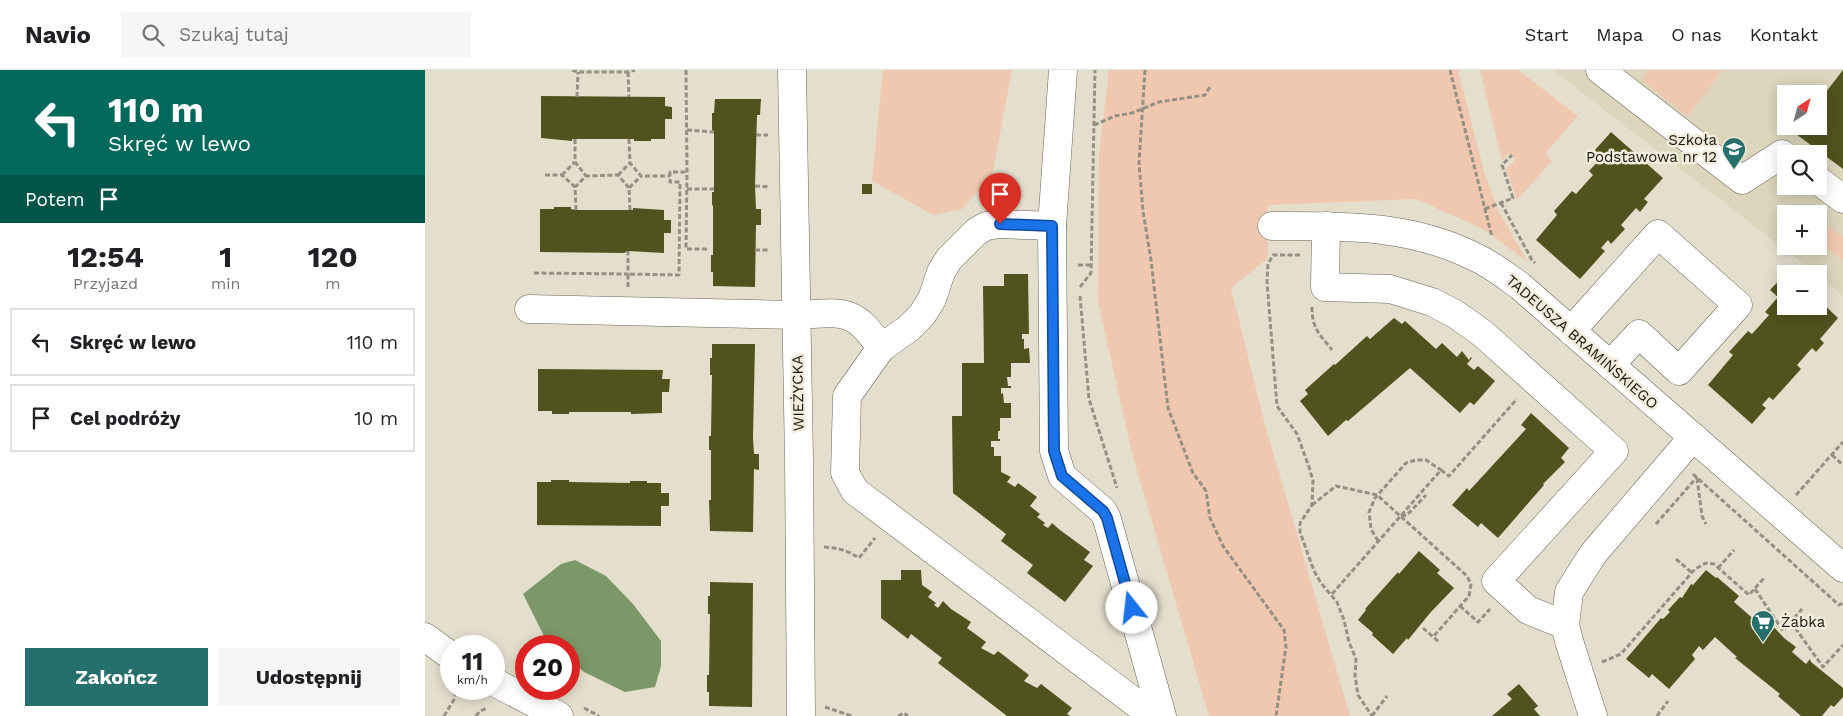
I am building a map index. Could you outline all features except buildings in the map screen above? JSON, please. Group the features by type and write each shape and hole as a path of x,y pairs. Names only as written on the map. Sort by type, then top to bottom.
{"street":[{"path":"1063,70 1052,226 1054,451 1062,476 1103,511 1107,518 1162,716"},
{"path":"1600,70 1741,180 1777,157"},
{"name":"WIEŻYCKA","path":"792,71 799,460 813,711"},
{"path":"1827,187 1843,199"},
{"path":"1052,226 1009,224 986,226 975,232 949,259 941,272 932,299 923,315 909,328 881,348 847,396 845,473 855,491 1153,716"},
{"name":"TADEUSZA BRAMIŃSKIEGO","path":"1272,226 1379,228 1415,235 1452,246 1476,257 1514,282 1843,568"},
{"path":"1326,226 1325,287 1390,289 1432,302 1455,314 1482,333 1614,451 1496,581 1527,610 1565,625"},
{"path":"1571,331 1658,234 1738,305 1679,371 1639,334 1610,365"},
{"path":"529,309 796,315 840,313 857,318 871,332 881,348"},
{"path":"1593,716 1565,625 1569,592 1593,554 1693,437"},
{"path":"425,637 440,648"},
{"path":"505,698 559,716"}],"path":[{"path":"572,70 578,72 629,72 635,70"},
{"path":"686,70 686,249 707,249"},
{"path":"1095,70 1091,273 1079,286 1089,399 1120,498"},
{"path":"1145,70 1139,163 1143,211 1151,260 1169,408 1193,473 1206,491 1211,518 1223,546 1284,630 1286,647 1276,716"},
{"path":"1450,70 1494,242"},
{"path":"577,97 578,72"},
{"path":"629,72 629,97"},
{"path":"1094,126 1115,116 1133,113 1159,102 1205,95 1211,85"},
{"path":"687,130 714,132"},
{"path":"575,139 575,162 586,176"},
{"path":"629,139 630,163 641,176"},
{"path":"1485,209 1513,198 1502,165 1511,155"},
{"path":"562,175 575,162"},
{"path":"575,210 575,186 586,176 618,175 630,163"},
{"path":"534,273 679,275 680,182 670,182 670,172 687,172"},
{"path":"545,175 562,175 575,186"},
{"path":"618,175 629,188 630,210"},
{"path":"629,188 641,176 670,176"},
{"path":"687,189 714,189"},
{"path":"755,250 771,250"},
{"path":"627,312 628,251"},
{"path":"1273,255 1268,264 1267,282 1277,406 1297,434 1309,466 1313,480 1311,505"},
{"path":"1086,265 1091,265"},
{"path":"1311,303 1314,327 1332,350"},
{"path":"1379,541 1371,529 1369,512 1377,495 1406,464 1416,460 1426,460 1449,476 1519,397 1525,403"},
{"path":"1793,499 1843,442"},
{"path":"1832,455 1843,465"},
{"path":"1332,594 1441,470"},
{"path":"1697,478 1702,516 1706,524"},
{"path":"1652,527 1697,478"},
{"path":"1697,478 1839,605 1843,603"},
{"path":"1387,696 1372,716 1358,695 1355,676 1356,659 1349,642 1344,620 1332,594 1321,583 1314,571 1301,532 1300,524 1311,505 1336,486 1377,495 1467,576 1471,584 1469,596 1433,636"},
{"path":"1401,516 1407,515 1426,495"},
{"path":"820,546 838,548 850,552 859,558 869,545"},
{"path":"1718,568 1734,550"},
{"path":"1676,559 1691,572"},
{"path":"1608,659 1621,654 1695,568 1706,563 1714,564 1749,595 1765,577"},
{"path":"1755,589 1783,631 1803,609"},
{"path":"1791,622 1823,667 1843,645"},
{"path":"1423,628 1440,643"},
{"path":"444,716 454,700"},
{"path":"476,716 488,700"},
{"path":"1657,716 1668,701"},
{"path":"813,711 852,716"},
{"path":"897,716 903,713 908,716"}],"shaded area":[{"path":"883,70 1012,70 992,176 962,209 933,215 872,181"},
{"path":"1109,70 1458,70 1485,175 1499,212 1528,262 1485,230 1416,199 1268,205 1268,258 1231,288 1264,421 1350,716 1209,716 1133,457 1098,302 1099,153"},
{"path":"1480,70 1518,70 1578,116 1545,154 1552,161 1517,200 1506,169 1516,159 1509,153 1502,161"},
{"name":"Szkoła Podstawowa nr 12","path":"1553,70 1843,70 1843,296 1827,283 1827,265 1804,265 1792,255 1827,255 1827,205 1777,205 1777,244"},
{"path":"1648,70 1722,70 1688,116 1641,80"},
{"path":"1827,225 1843,237 1843,260 1827,248"},
{"path":"575,560 606,576 633,604 661,641 661,666 655,687 625,692 580,668 580,635 544,635 523,594 561,564"}],"place":[{"name":"Szkoła Podstawowa nr 12","path":"1734,170"},
{"name":"Żabka","path":"1763,643"}],"route":[{"path":"1000,224 1052,226 1054,451 1062,476 1103,511 1107,518 1132,608"}]}
